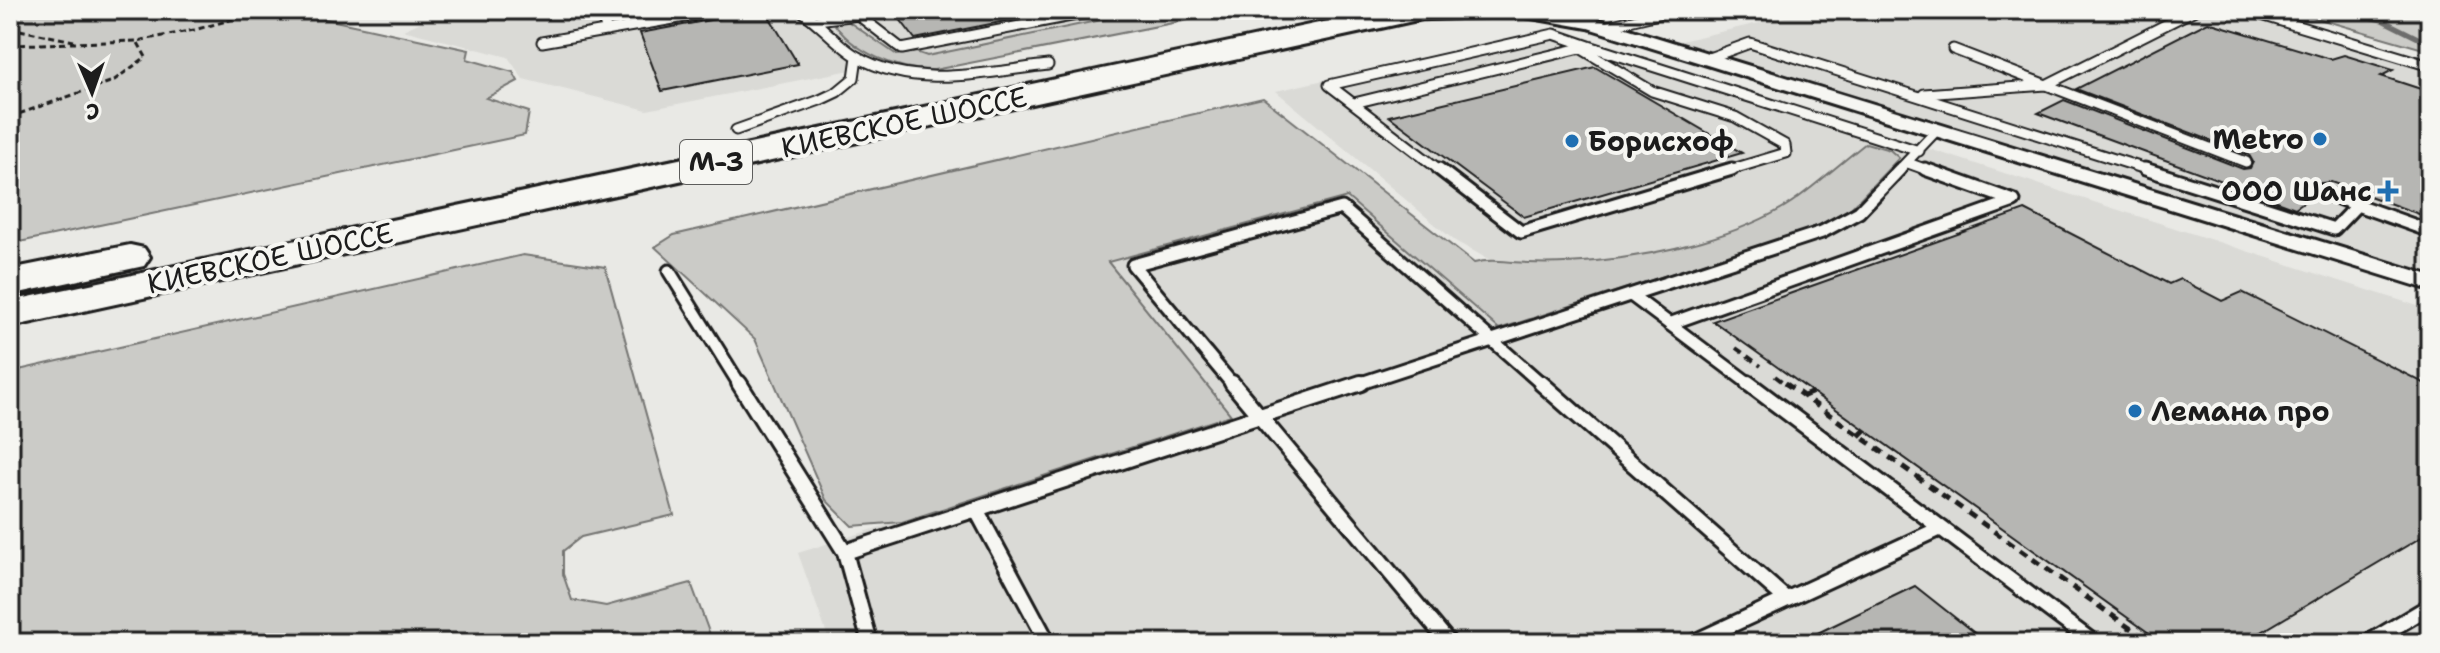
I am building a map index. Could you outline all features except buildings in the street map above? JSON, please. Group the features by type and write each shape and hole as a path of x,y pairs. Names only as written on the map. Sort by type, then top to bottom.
{"highway":[{"name":"КИЕВСКОЕ ШОССЕ","path":"10,282 1319,10"},
{"name":"КИЕВСКОЕ ШОССЕ","path":"10,314 1409,13"}],"street":[{"path":"1567,10 1597,25"},
{"path":"1409,13 1520,11 1597,25 2430,283"}],"lane":[{"path":"600,10 607,31"},
{"path":"542,42 725,10"},
{"path":"800,10 817,20 857,57 892,72 918,75 1048,65"},
{"path":"817,20 858,15 902,49 1102,10"},
{"path":"1597,25 1675,10"},
{"path":"1915,94 2046,85 2195,10"},
{"path":"2245,10 2430,66"},
{"path":"1354,103 1584,47 1652,91 1735,117 1785,145 1786,153 1521,232 1329,85 1554,34 1584,47 1919,151"},
{"path":"1706,59 1750,43 2334,229"},
{"path":"1953,49 2246,162"},
{"path":"736,130 837,92 854,78 857,57"},
{"path":"845,552 1822,232 1859,212 1937,130"},
{"path":"1669,324 2014,201 1908,163"},
{"path":"2319,191 2430,231"},
{"path":"2316,248 2357,205"},
{"path":"1449,643 1133,265 1342,208 1786,599"},
{"path":"669,271 845,552 870,643"},
{"path":"1631,295 2094,643"},
{"path":"976,509 1048,643"},
{"path":"1692,643 1941,528"},
{"path":"2368,643 2430,606"}],"path":[{"path":"10,45 137,41 194,30 266,10"},
{"path":"10,28 83,43"},
{"path":"10,117 113,81 146,57 137,41"},
{"path":"1691,316 2151,643"},
{"path":"1804,396 1813,392"},
{"path":"1859,436 1865,430"}],"shaded area":[{"path":"10,10 284,10 469,50 467,59 513,72 518,81 486,98 529,112 525,135 10,244"},
{"path":"447,10 1155,10 647,110 523,79 508,57 403,30"},
{"path":"1150,10 1239,10 934,70 906,67 877,57 851,41 832,20 846,20 897,55 916,52 927,56"},
{"path":"1815,10 2255,10 2430,62 2430,274 1677,42"},
{"path":"2288,10 2430,10 2430,51"},
{"path":"1553,28 2430,310 2430,643 830,643 798,553 1032,479 1215,396 1107,262 1347,197 1484,316 1474,263 1488,259 1455,241 1276,91"},
{"path":"1263,98 1474,263 1588,262 1674,248 1729,232 1778,210 1808,191 1866,143 1890,150 1899,158 1851,208 1814,228 1499,329 1347,197 1108,262 1231,415 902,522 852,526 826,500 755,339 655,247 674,235"},
{"path":"523,255 605,267 674,515 581,537 563,551 563,574 572,600 606,606 691,583 713,643 10,643 10,372"}],"waterway":[{"path":"2336,10 2382,20 2430,44"}],"place":[{"name":"Metro","path":"2320,139"},
{"name":"Борисхоф","path":"1572,141"},
{"name":"ООО Шанс","path":"2388,191"},
{"name":"Лемана про","path":"2135,411"}]}
